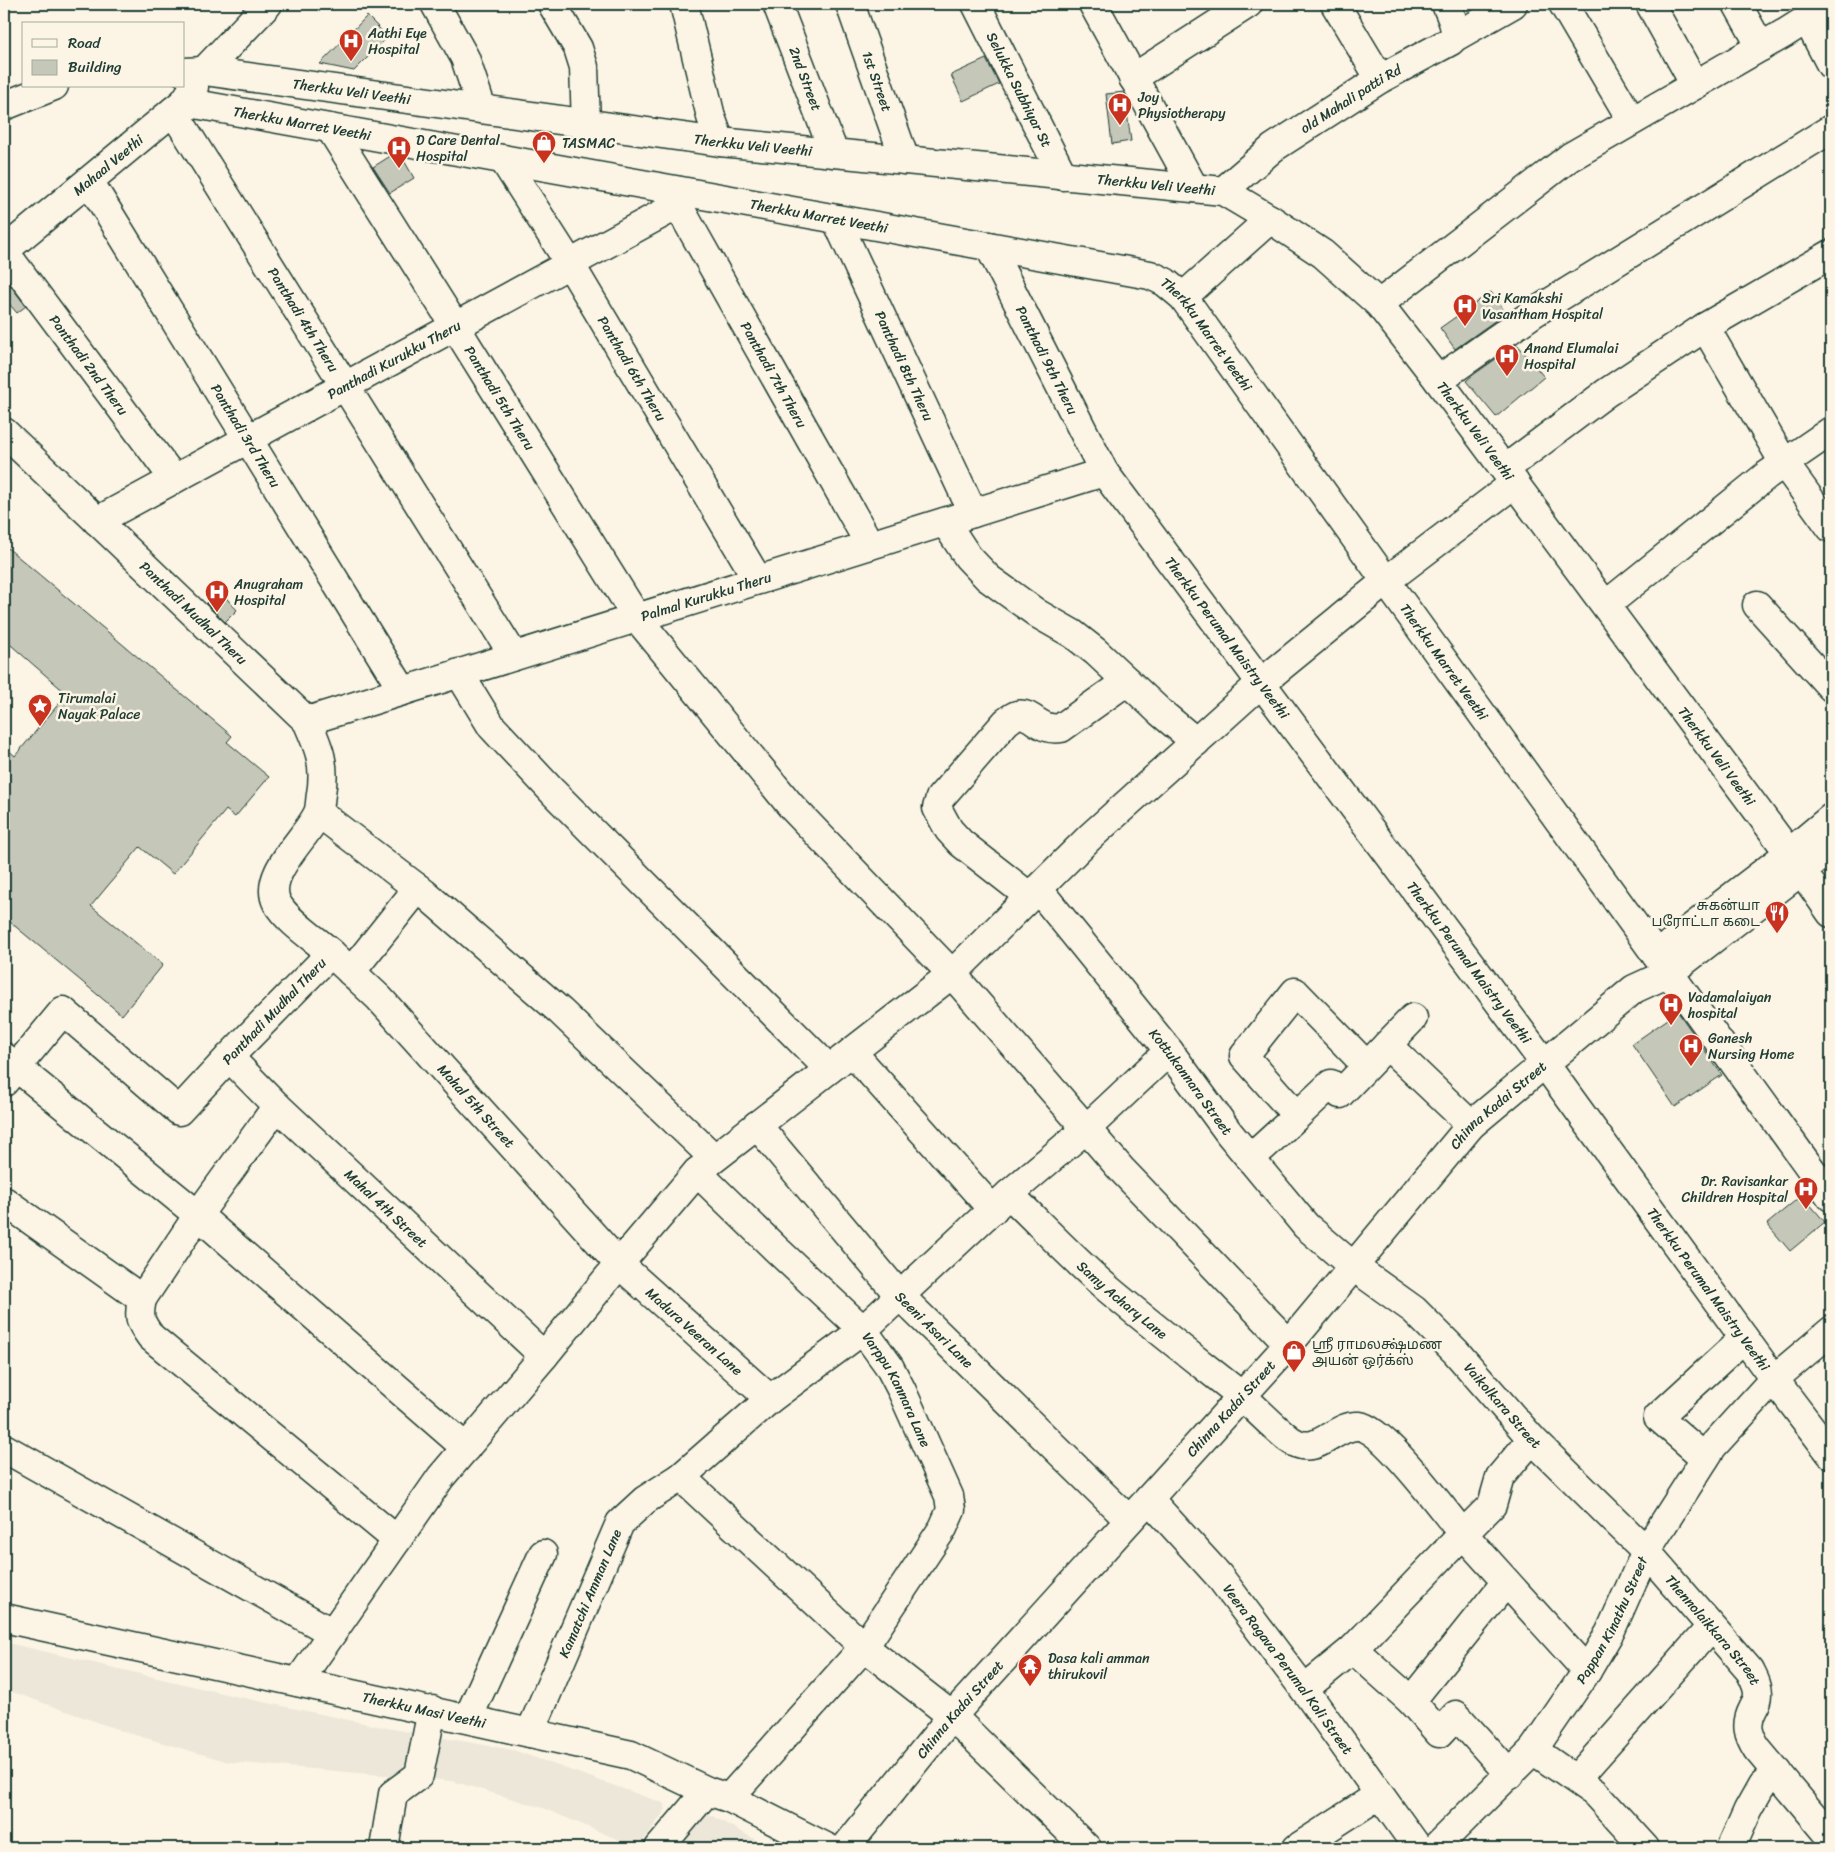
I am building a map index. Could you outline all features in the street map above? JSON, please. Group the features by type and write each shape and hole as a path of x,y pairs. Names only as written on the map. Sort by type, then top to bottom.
{"street":[{"name":"Mahaal Veethi","path":"4,251 179,107 194,72 268,4"},
{"path":"435,4 465,58 482,109"},
{"path":"552,4 578,48 584,67 586,124"},
{"path":"684,4 711,117 720,142"},
{"name":"2nd Street","path":"777,4 834,153"},
{"name":"1st Street","path":"850,4 905,160"},
{"name":"Selukka Subhiyar St","path":"976,4 1063,176"},
{"path":"1093,4 1194,188"},
{"path":"1133,78 1248,4"},
{"path":"1335,4 1380,79"},
{"path":"1446,4 1456,31 1455,36"},
{"name":"old Mahali patti Rd","path":"1223,191 1274,148 1380,79 1446,46 1455,36 1513,4"},
{"path":"1563,4 1632,121"},
{"path":"1650,4 1695,85"},
{"path":"1737,4 1761,47"},
{"path":"1379,304 1570,157 1761,47 1831,4"},
{"path":"1807,19 1831,65"},
{"name":"Therkku Veli Veethi","path":"194,72 720,142 1223,191 1323,254 1379,304 1510,476 1831,912"},
{"path":"4,106 49,88"},
{"name":"Therkku Marret Veethi","path":"179,107 330,128 503,159 678,198 836,219 1150,275 1165,282 1183,297 1831,1198"},
{"name":"Panthadi 4th Theru","path":"179,107 346,387 514,656"},
{"name":"Panthadi 5th Theru","path":"330,128 637,618 791,806 952,974 1121,1169 1289,1344"},
{"path":"1438,380 1535,312 1831,129"},
{"name":"Panthadi 6th Theru","path":"503,159 570,264 758,580"},
{"name":"Panthadi 3rd Theru","path":"89,181 403,691"},
{"name":"Panthadi Kurukku Theru","path":"97,521 570,264 678,198"},
{"name":"Panthadi 7th Theru","path":"678,198 870,545"},
{"name":"Panthadi 8th Theru","path":"836,219 973,513"},
{"path":"1183,297 1270,219"},
{"name":"Panthadi 9th Theru","path":"989,246 1104,472"},
{"name":"Panthadi 2nd Theru","path":"4,251 174,479"},
{"path":"298,1682 331,1632 441,1477 619,1264 706,1165 952,974 1090,837 1261,683 1386,581 1606,393 1705,327 1831,254"},
{"path":"1705,327 1784,463 1831,528"},
{"path":"1606,606 1767,475 1831,431"},
{"name":"Panthadi Mudhal Theru","path":"4,432 307,721 320,750 324,777 318,813 277,874 274,888 277,902 286,915 331,953 228,1057 179,1111 63,1011 8,1069"},
{"name":"Palmal Kurukku Theru","path":"307,721 1104,472"},
{"name":"Therkku Perumal Maistry Veethi","path":"1104,472 1545,1064 1774,1379 1831,1454"},
{"path":"945,522 968,556 988,578 1038,614 1073,634 1196,742"},
{"path":"1757,605 1831,687"},
{"path":"459,673 492,727 539,778 829,1069"},
{"name":"Kottukannara Street","path":"1127,681 1062,728 1052,729 1024,715 1017,715 1006,722 940,798 937,808 950,830 962,843 1034,893 1169,1051 1250,1159 1306,1226 1354,1267"},
{"name":"Varppu Kannara Lane","path":"318,813 418,888 560,1011 706,1165 776,1249 863,1330 889,1366 949,1496 951,1510 943,1528 864,1647"},
{"path":"1796,862 1831,818"},
{"path":"1796,862 1831,848"},
{"name":"Chinna Kadai Street","path":"845,1848 952,1716 1289,1344 1471,1125 1663,964 1796,862"},
{"path":"351,972 418,888"},
{"name":"Mahal 5th Street","path":"331,953 379,998 619,1264"},
{"path":"1297,1116 1244,1056 1295,992 1367,1066"},
{"path":"1250,1159 1331,1084 1340,1094 1413,1018"},
{"path":"1387,1045 1471,1125"},
{"name":"Kamatchi Amman Lane","path":"530,1733 620,1523 645,1500 681,1477 770,1399 863,1330 1001,1202 1086,1129 1169,1051"},
{"name":"Samy Achary Lane","path":"852,1052 1001,1202 1242,1396 1290,1440 1308,1446 1317,1445 1346,1429 1360,1426 1374,1433 1393,1450 1464,1534"},
{"name":"Mahal 4th Street","path":"228,1057 277,1106 544,1356"},
{"path":"8,1069 198,1215 466,1448"},
{"path":"277,1106 198,1215 142,1300 139,1315 142,1325 151,1338 396,1540"},
{"name":"Seeni Asari Lane","path":"756,1125 899,1295 1129,1520"},
{"path":"4,1201 142,1300"},
{"name":"Madura Veeran Lane","path":"619,1264 770,1399"},
{"name":"Vaikolkara Street","path":"1354,1267 1414,1310 1456,1352 1532,1440 1646,1551"},
{"name":"Pappan Kinathu Street","path":"1435,1848 1533,1750 1587,1671 1610,1632 1646,1551 1713,1446 1774,1379 1831,1331"},
{"path":"1705,1458 1658,1417 1744,1338"},
{"path":"1304,1689 1353,1649 1492,1505 1500,1477 1532,1440"},
{"path":"4,1448 331,1632"},
{"path":"681,1477 864,1647 952,1716 1087,1848"},
{"name":"Veera Ragava Perumal Koli Street","path":"1149,1499 1219,1576 1304,1689 1418,1848"},
{"path":"1464,1534 1587,1671"},
{"name":"Thennolaikkara Street","path":"1646,1551 1750,1672 1757,1685 1758,1695 1747,1727 1750,1737 1757,1749 1831,1837"},
{"path":"468,1718 542,1554"},
{"path":"1411,1701 1506,1582"},
{"name":"Therkku Masi Veethi","path":"4,1618 631,1755 718,1794 828,1848"},
{"path":"1576,1779 1711,1626"},
{"path":"659,1848 718,1794 864,1647"},
{"path":"1353,1649 1411,1701 1439,1733 1456,1715 1510,1775"},
{"path":"384,1848 393,1794 419,1775 432,1710"},
{"path":"1533,1750 1595,1793 1645,1848"},
{"path":"1731,1848 1748,1810 1762,1786 1777,1772"},
{"path":"1297,1848 1379,1795"}],"shaded area":[{"path":"4,1642 230,1695 387,1728 513,1750 663,1803 666,1809 638,1848 543,1808 452,1781 229,1762 125,1732 4,1689"},
{"path":"707,1813 771,1848 686,1848 675,1843 696,1816"}],"building":[{"path":"367,16 388,37 354,71 320,64"},
{"path":"986,59 999,84 963,101 951,75"},
{"path":"1124,92 1131,141 1112,144 1106,94"},
{"path":"392,155 402,157 414,178 390,193 373,167"},
{"path":"4,277 26,306 17,313 4,298"},
{"path":"1491,292 1506,313 1455,349 1440,328"},
{"path":"1517,344 1544,377 1496,417 1466,381"},
{"path":"4,545 232,736 227,742 269,777 235,817 226,810 173,874 140,847 91,906 163,965 122,1015 4,917 4,746 15,756 67,694 4,639"},
{"path":"219,590 237,610 225,622 206,603"},
{"path":"1678,1012 1722,1075 1675,1107 1632,1044"},
{"path":"1802,1195 1825,1222 1790,1251 1767,1224"}],"place":[{"name":"Aathi Eye Hospital","path":"351,62"},
{"name":"Joy Physiotherapy","path":"1120,126"},
{"name":"TASMAC","path":"544,164"},
{"name":"D Care Dental Hospital","path":"399,169"},
{"name":"Sri Kamakshi Vasantham Hospital","path":"1465,327"},
{"name":"Anand Elumalai Hospital","path":"1507,377"},
{"name":"Anugraham Hospital","path":"217,613"},
{"name":"Tirumalai Nayak Palace","path":"40,727"},
{"name":"சுகன்யா பரோட்டா கடை","path":"1777,934"},
{"name":"Vadamalaiyan hospital","path":"1671,1026"},
{"name":"Ganesh Nursing Home","path":"1691,1067"},
{"name":"Dr. Ravisankar Children Hospital","path":"1806,1210"},
{"name":"ஶ்ரீ ராமலக்ஷ்மண அயன் ஒர்க்ஸ்","path":"1294,1373"},
{"name":"Dasa kali amman thirukovil","path":"1030,1687"}]}
